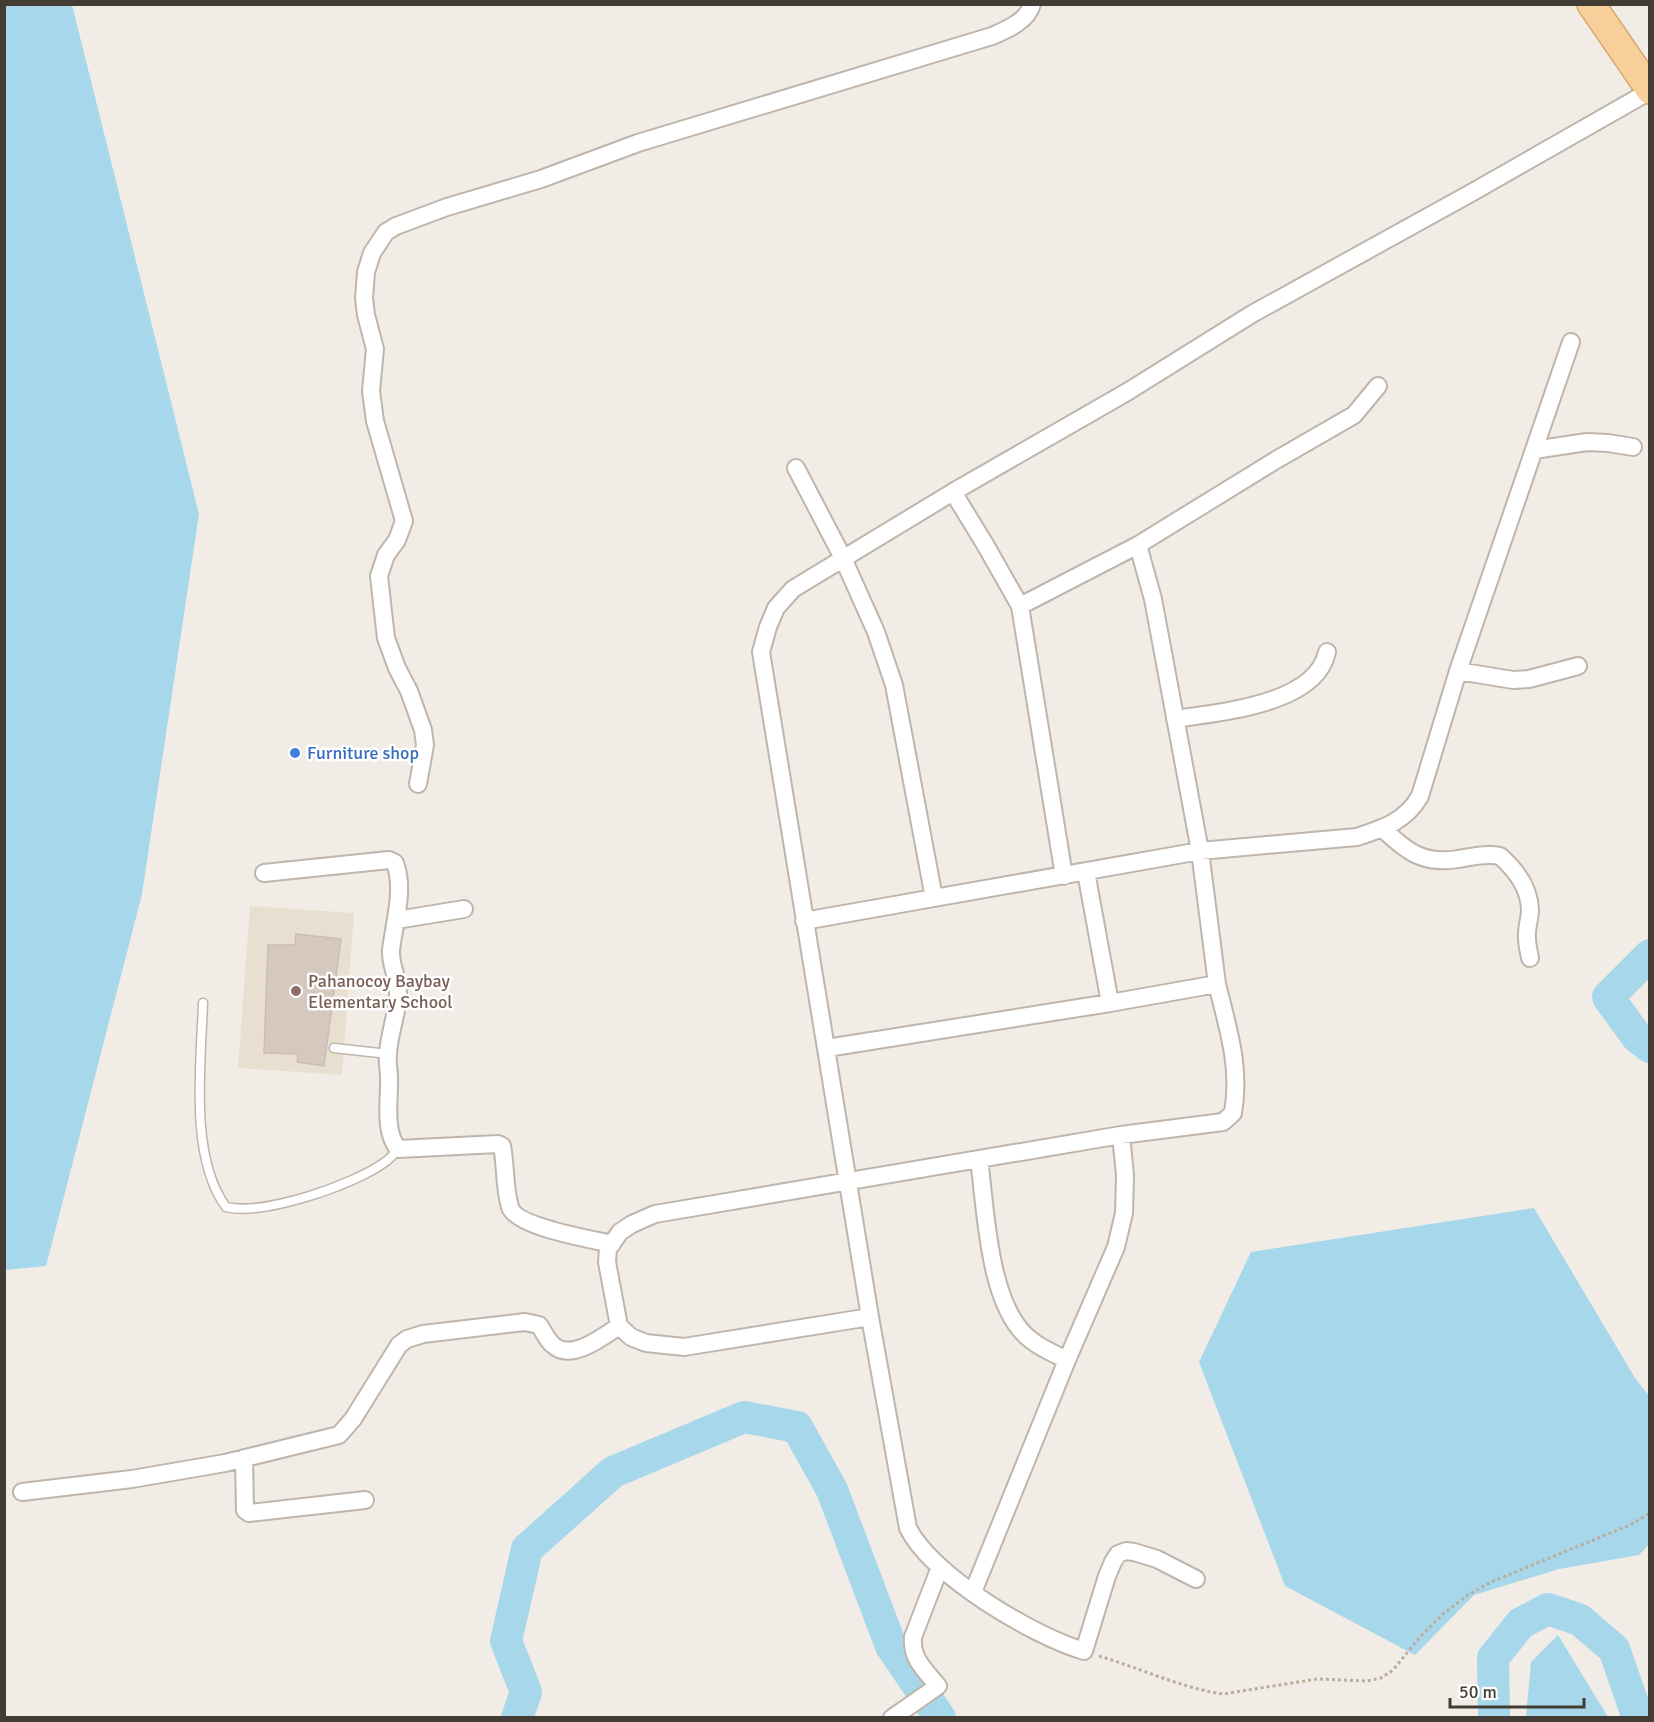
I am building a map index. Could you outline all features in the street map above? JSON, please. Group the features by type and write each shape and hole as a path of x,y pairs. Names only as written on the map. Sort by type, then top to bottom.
{"main road":[{"path":"1592,4 1650,90"}],"street":[{"path":"418,784 425,745 423,730 386,638 378,576 404,521 375,421 371,391 375,349 364,298 366,272 372,253 386,232 447,207 541,179 638,143 992,36 1013,26 1031,9 1032,4"},
{"path":"1196,1579 1145,1555 1126,1551 1118,1554 1110,1569 1084,1651 1065,1645 1014,1619 973,1592 940,1567 915,1541 908,1528 870,1317 761,652 768,627 776,608 793,589 843,558 1127,392 1252,314 1472,193 1650,90"},
{"path":"804,921 1200,851 1357,837 1382,828 1412,810 1420,796 1458,670 1571,342"},
{"path":"1020,606 1138,545 1276,459 1354,414 1378,386"},
{"path":"1534,450 1587,442 1633,447"},
{"path":"796,468 843,558 876,632 894,685 934,898"},
{"path":"953,492 987,546 1020,606 1064,876"},
{"path":"870,1317 684,1347 645,1343 631,1337 619,1326 607,1262 608,1249 620,1232 655,1214 1121,1135 1223,1122 1233,1113 1236,1098 1235,1059 1217,984 1200,851 1176,719 1153,599 1138,545"},
{"path":"1176,719 1247,708 1278,698 1314,679 1324,664 1327,652"},
{"path":"1458,670 1513,680 1529,679 1578,666"},
{"path":"1382,828 1407,851 1415,855 1442,861 1494,855 1500,856 1512,866 1521,878 1528,899 1530,910 1527,938 1530,958"},
{"path":"264,873 389,860 395,863 398,872 397,920 391,951 398,984 398,996 388,1054 390,1131 393,1142 398,1149 498,1143 502,1146 510,1209 517,1217 535,1226 612,1244"},
{"path":"1086,872 1110,1003"},
{"path":"397,920 464,909"},
{"path":"827,1048 1217,984"},
{"path":"973,1592 1067,1360 1116,1247 1124,1213 1125,1175 1121,1135"},
{"path":"979,1159 993,1259 1001,1297 1010,1317 1030,1340 1067,1360"},
{"path":"22,1492 132,1479 244,1458 339,1435 358,1412 399,1345 407,1339 423,1334 525,1322 540,1325 555,1348 562,1350 582,1349 619,1326"},
{"path":"244,1458 245,1510 249,1514 365,1500"},
{"path":"897,1713 938,1686 919,1663 913,1653 912,1645 940,1567"}],"lane":[{"path":"203,1003 200,1087 202,1140 208,1166 220,1199 226,1207 238,1210 308,1197 377,1168 398,1149"},
{"path":"334,1048 388,1054"}],"path":[{"path":"1084,1651 1181,1684 1223,1694 1317,1679 1367,1681 1381,1678 1393,1670 1420,1637 1444,1613 1468,1595 1502,1577 1630,1525 1650,1513"}],"shaded area":[{"name":"Pahanocoy Baybay Elementary School","path":"250,906 354,913 342,1075 238,1068"}],"water":[{"path":"5,4 72,5 199,514 142,894 46,1266 5,1270"},
{"path":"1534,1208 1635,1378 1649,1396 1649,1544 1639,1555 1559,1569 1474,1595 1415,1655 1285,1586 1199,1362 1251,1252"},
{"path":"1558,1635 1608,1717 1526,1717 1531,1662"}],"building":[{"path":"296,934 341,939 324,1066 297,1062 298,1054 264,1053 268,945 295,945"}],"waterway":[{"path":"1650,955 1608,997 1637,1037 1650,1047"},
{"path":"517,1718 526,1692 506,1641 527,1549 613,1472 744,1417 797,1427 832,1490 891,1646 940,1718"},
{"path":"1494,1718 1493,1658 1521,1623 1548,1609 1580,1620 1614,1649 1638,1718"}],"place":[{"name":"Furniture shop","path":"295,753"},
{"name":"Pahanocoy Baybay Elementary School","path":"296,991"}]}
